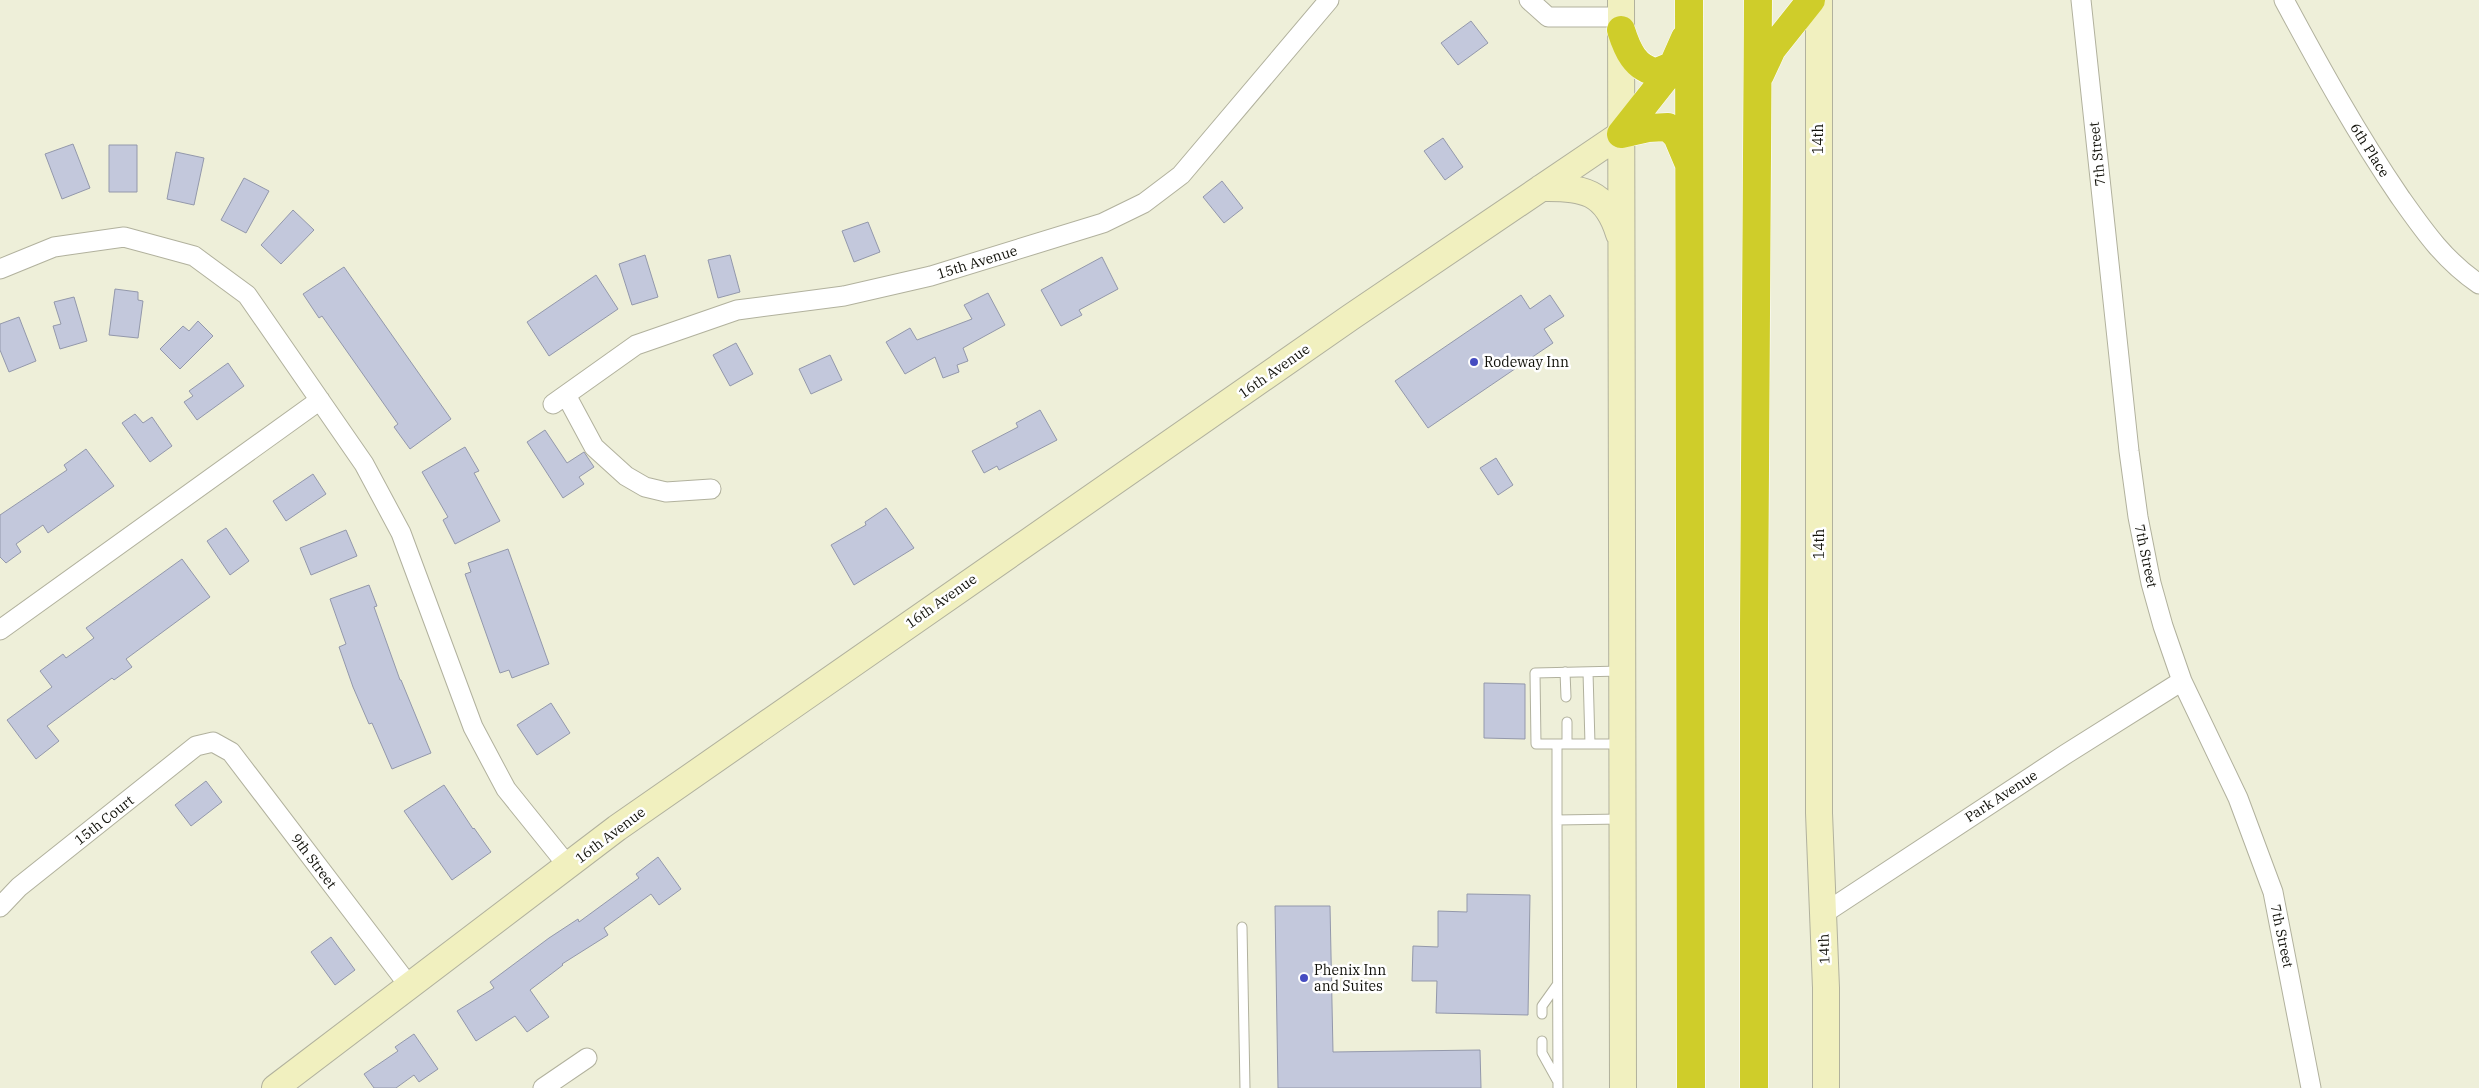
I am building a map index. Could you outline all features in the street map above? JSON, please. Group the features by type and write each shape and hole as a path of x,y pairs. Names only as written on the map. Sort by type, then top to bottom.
{"highway":[{"path":"1689,0 1691,1088"},
{"path":"1754,1088 1754,626 1758,0"},
{"path":"1758,81 1768,54 1811,0"},
{"path":"1621,16 1626,48 1641,66 1658,72 1674,65"},
{"path":"1621,134 1674,65 1689,28"},
{"path":"1621,134 1661,126 1668,127 1677,136 1689,167"}],"street":[{"name":"15th Avenue","path":"711,489 666,492 645,487 626,476 594,447 560,399 636,345 737,310 844,296 932,276 1103,223 1144,203 1181,175 1330,0"},
{"path":"1529,0 1548,17 1621,16 1623,1088"},
{"name":"14th","path":"1820,0 1818,72 1819,783 1826,1088"},
{"name":"7th Street","path":"2081,0 2128,442 2138,517 2151,583 2162,626 2182,681 2238,798 2273,892 2311,1088"},
{"name":"6th Place","path":"2284,0 2324,74 2381,170 2432,243 2465,274 2479,284"},
{"name":"16th Avenue","path":"275,1088 617,828 892,635 1621,134"},
{"path":"1541,188 1575,188 1594,196 1610,210 1621,241"},
{"path":"0,269 54,247 124,237 194,256 247,295 364,464 402,533 472,727 506,788 568,866"},
{"path":"0,630 320,400"},
{"name":"Park Avenue","path":"1823,914 2066,754 2182,681"},
{"name":"15th Court","path":"0,907 19,887 196,746 213,742"},
{"name":"9th Street","path":"213,742 231,752 410,987"},
{"path":"543,1088 587,1058"}],"lane":[{"path":"1622,670 1535,673 1536,744 1622,744"},
{"path":"1566,672 1566,697"},
{"path":"1588,672 1590,744"},
{"path":"1567,722 1567,744"},
{"path":"1557,744 1558,1084"},
{"path":"1557,820 1622,819"},
{"path":"1242,927 1245,1088"},
{"path":"1542,1014 1542,1006 1558,984"},
{"path":"1542,1041 1542,1053 1558,1084"}],"building":[{"path":"1471,21 1488,43 1458,65 1441,43"},
{"path":"1443,138 1463,167 1445,180 1424,151"},
{"path":"73,144 90,188 62,199 45,154"},
{"path":"109,145 137,145 137,192 109,192"},
{"path":"176,152 204,158 194,205 167,199"},
{"path":"244,178 269,191 246,233 221,220"},
{"path":"1222,181 1243,208 1224,223 1203,197"},
{"path":"293,210 314,230 281,264 261,245"},
{"path":"868,222 880,252 854,262 842,231"},
{"path":"645,255 658,297 632,305 619,264"},
{"path":"730,255 740,292 718,298 708,260"},
{"path":"1102,257 1118,289 1079,310 1082,315 1061,326 1041,290"},
{"path":"344,267 451,419 410,449 394,427 398,424 322,316 319,318 303,294"},
{"path":"596,275 618,309 549,356 527,322"},
{"path":"115,289 138,292 138,300 143,301 138,338 109,335"},
{"path":"988,293 1005,325 963,348 968,361 957,365 959,372 943,378 935,357 905,374 886,342 910,328 917,340 972,319 964,305"},
{"name":"Rodeway Inn","path":"1521,295 1530,309 1550,295 1564,316 1544,329 1553,343 1428,428 1395,381"},
{"path":"74,297 87,341 60,349 53,326 61,324 54,302"},
{"path":"19,317 36,361 9,372 0,350 0,324"},
{"path":"198,321 213,336 180,369 160,349 183,326 189,331"},
{"path":"736,343 753,374 730,386 713,355"},
{"path":"830,355 842,380 811,394 799,369"},
{"path":"228,363 244,386 197,420 184,402 193,396 189,391"},
{"path":"1040,410 1057,440 999,470 997,466 984,473 972,451 1018,427 1016,423"},
{"path":"135,414 143,423 152,417 172,446 150,462 122,423"},
{"path":"545,430 567,463 584,452 594,467 579,477 584,484 563,498 527,442"},
{"path":"465,447 479,471 474,473 500,521 455,544 443,520 448,517 422,472"},
{"path":"86,449 114,486 48,533 43,525 16,544 21,552 6,563 0,557 0,515 67,470 64,465"},
{"path":"1496,458 1513,485 1498,495 1480,468"},
{"path":"313,474 326,494 286,521 273,501"},
{"path":"886,508 914,548 854,585 831,545 866,525 865,522"},
{"path":"226,528 249,561 230,575 207,541"},
{"path":"346,530 357,556 311,575 300,548"},
{"path":"508,549 549,664 512,678 509,670 500,673 465,574 471,572 468,563"},
{"path":"182,559 210,597 126,659 132,667 114,680 112,678 47,726 59,741 36,759 7,720 52,687 40,671 63,654 66,658 94,638 86,628"},
{"path":"369,585 377,606 374,607 400,680 431,753 392,769 372,723 369,724 353,687 339,647 346,644 330,599"},
{"path":"1484,683 1525,684 1525,739 1484,738"},
{"path":"551,703 570,733 537,755 517,725"},
{"path":"206,781 222,802 191,826 175,805"},
{"path":"444,785 473,829 491,852 452,880 404,811"},
{"path":"658,857 681,889 659,905 651,894 604,928 608,935 562,964 530,990 549,1017 527,1032 515,1016 476,1041 457,1011 494,988 490,982 549,938 578,919 579,922 639,878 636,874"},
{"path":"1467,894 1530,895 1528,1015 1436,1013 1437,981 1412,981 1413,946 1438,947 1438,911 1467,912"},
{"name":"Phenix Inn and Suites","path":"1275,906 1330,906 1333,1052 1480,1050 1481,1088 1278,1088"},
{"path":"331,937 355,970 335,985 311,952"},
{"path":"414,1034 438,1069 419,1082 414,1075 396,1088 374,1088 364,1074 398,1051 395,1047"}],"place":[{"name":"Rodeway Inn","path":"1474,362"},
{"name":"Phenix Inn and Suites","path":"1304,978"}]}
